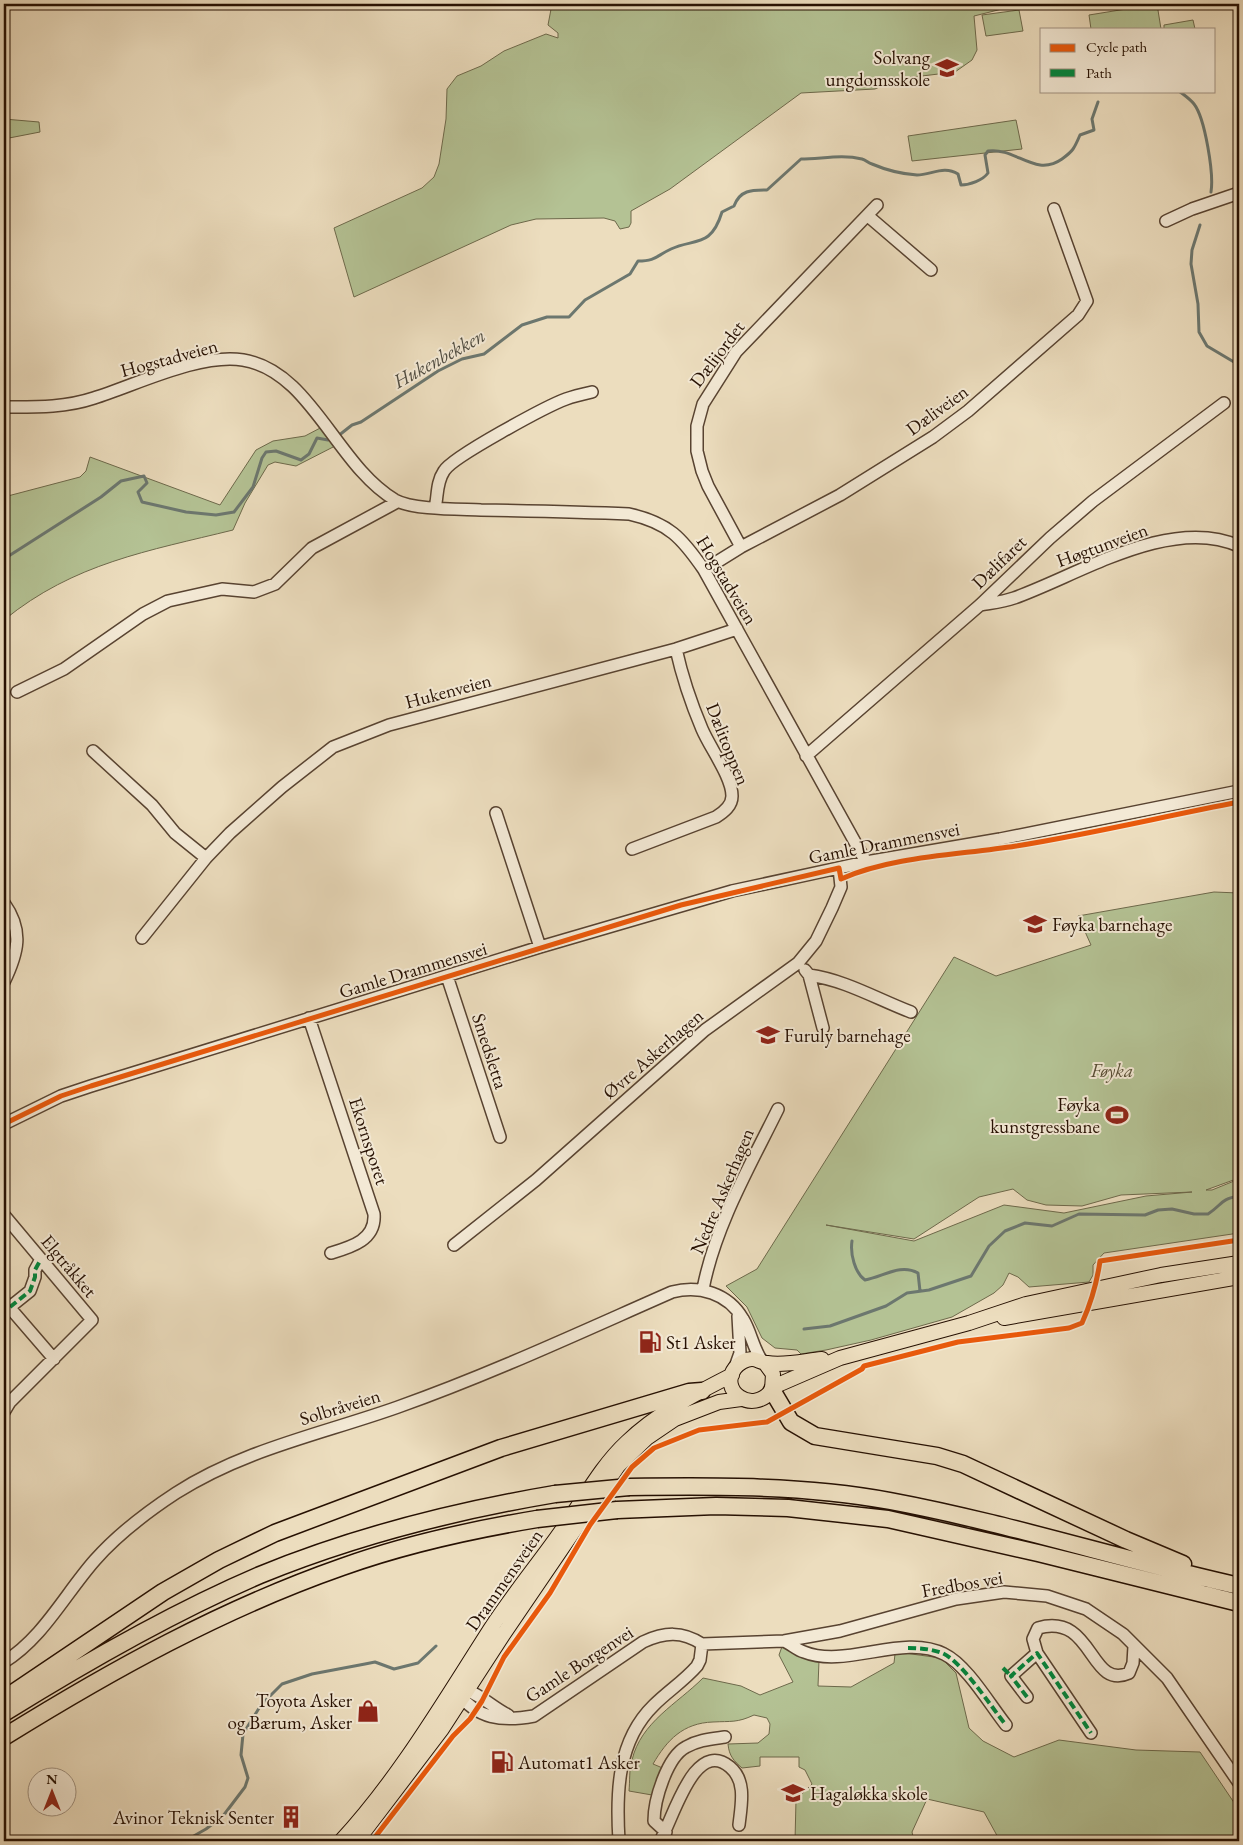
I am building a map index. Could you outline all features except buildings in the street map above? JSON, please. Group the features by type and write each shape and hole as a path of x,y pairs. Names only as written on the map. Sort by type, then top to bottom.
{"highway":[{"path":"4,1699 164,1592 219,1560 275,1533 500,1448 689,1392 702,1391"},
{"path":"775,1394 791,1422 815,1436 937,1456 963,1464 1126,1540 1237,1586"},
{"path":"4,1713 130,1638 260,1576 337,1547 415,1523 556,1494 629,1487 789,1490 889,1501 1032,1534 1237,1586"},
{"path":"4,1737 154,1648 265,1596 343,1566 400,1548 466,1532 537,1519 617,1510 716,1506 788,1508 888,1519 1010,1546 1239,1603"}],"main road":[{"path":"840,1358 762,1400 748,1401 741,1399 732,1388 733,1371 743,1361 752,1359 764,1362 840,1358 969,1323 1060,1295 1162,1275 1239,1263"},
{"path":"969,1323 1239,1277"},
{"path":"764,1362 773,1374 775,1394"},
{"name":"Drammensveien","path":"341,1841 370,1808 433,1722 462,1692 497,1620 565,1526 606,1465 642,1428 733,1371"},
{"name":"Drammensveien","path":"356,1841 503,1634 618,1466 647,1438 675,1419 719,1402 741,1399"}],"street":[{"path":"1166,221 1192,209 1239,193"},
{"name":"Dælijordet","path":"741,547 708,486 702,471 697,451 697,426 703,404 736,352 877,205"},
{"name":"Dæliveien","path":"704,570 741,547 840,495 933,437 968,411 1078,315 1087,301 1054,209"},
{"path":"868,216 931,270"},
{"name":"Hogstadveien","path":"4,407 51,407 92,399 148,378 215,360 242,360 266,366 282,376 310,405 361,474 397,502 435,508 629,514 648,518 662,524 687,544 704,570 866,862"},
{"path":"435,508 438,483 444,470 455,460 531,416 566,399 592,392"},
{"name":"Dælifaret","path":"806,756 980,605 1050,538 1093,501 1224,403"},
{"path":"17,692 64,669 144,614 168,601 222,589 246,592 262,590 275,584 286,576 312,548 397,502"},
{"name":"Høgtunveien","path":"980,605 1012,599 1148,544 1179,538 1209,538 1224,539 1239,546"},
{"name":"Hukenveien","path":"142,938 206,858 230,833 309,765 333,747 389,724 676,649 737,630"},
{"name":"Dælitoppen","path":"632,850 716,817 727,809 731,801 730,786 697,718 676,649"},
{"path":"93,751 152,805 175,833 206,858"},
{"name":"Gamle Drammensvei","path":"4,1124 61,1096 84,1088 540,947 724,893 866,862 1000,839 1239,791"},
{"path":"496,813 540,947"},
{"name":"Øvre Askerhagen","path":"454,1245 536,1180 705,1030 798,963 816,940 832,908 841,887 839,868"},
{"path":"4,903 15,920 17,938 12,964 4,982"},
{"path":"798,963 809,975 823,1028"},
{"path":"809,975 849,984 870,996 911,1012"},
{"name":"Smedsletta","path":"447,976 500,1137"},
{"name":"Ekornsporet","path":"309,1018 374,1214 374,1222 370,1233 362,1241 331,1253"},
{"name":"Nedre Askerhagen","path":"703,1289 710,1262 733,1204 778,1109"},
{"name":"Elgtråkket","path":"4,1214 92,1320 10,1402 4,1412"},
{"path":"41,1259 35,1270 35,1277 30,1291 7,1304 54,1359"},
{"name":"Solbråveien","path":"4,1662 28,1643 94,1561 112,1542 169,1498 207,1475 242,1458 292,1439 397,1408 491,1372 672,1292 691,1288 703,1289"},
{"path":"703,1289 718,1295 743,1318 754,1350 764,1362"},
{"path":"733,1371 740,1353 737,1312"},
{"name":"Fredbos vei","path":"702,1644 784,1641 840,1630 956,1599 1004,1592 1047,1596 1086,1608 1123,1634 1167,1678 1239,1782"},
{"path":"1091,1733 1037,1652 1033,1639 1038,1628 1050,1624 1076,1635 1088,1647 1099,1666 1109,1674 1119,1677 1129,1673 1133,1663 1134,1646"},
{"name":"Gamle Borgenvei","path":"462,1692 475,1712 490,1717 514,1718 534,1716 643,1642 656,1636 680,1634 702,1644"},
{"path":"784,1641 805,1653 824,1656 908,1648 926,1648 944,1654 963,1670 1006,1725"},
{"path":"619,1841 619,1781 630,1737 653,1705 697,1666 700,1660 702,1644"},
{"path":"1027,1697 1007,1672 1037,1652"},
{"path":"663,1836 654,1821 654,1809 656,1796 669,1767 684,1747 700,1740 725,1737"},
{"path":"663,1836 690,1778 700,1764 712,1760 722,1762 738,1776 742,1798 739,1825"}],"green space":[{"path":"552,4 1022,4 974,16 977,50 972,60 955,72 897,79 875,89 801,93 670,189 631,211 629,227 620,229 615,221 604,218 536,219 511,225 354,297 334,228 422,188 434,177 439,164 446,119 447,89 457,76 481,66 504,51 546,34 558,38 558,33 548,25"},
{"path":"1157,4 1161,28 1091,28 1089,15"},
{"path":"1019,10 1023,31 986,36 982,15"},
{"path":"1193,20 1195,28 1164,28 1164,25"},
{"path":"4,119 39,122 40,132 4,139"},
{"path":"1016,120 1022,149 912,161 908,136"},
{"path":"324,426 337,445 296,466 275,462 268,465 245,503 233,530 142,553 85,572 57,585 30,601 4,620 4,497 80,477 86,471 90,457 220,505 256,450 273,441 305,436"},
{"name":"Føyka","path":"1214,892 1239,893 1239,1178 1206,1190 1212,1190 1239,1179 1239,1233 1104,1253 1093,1265 1093,1275 1089,1282 1029,1287 1018,1277 1009,1273 1003,1285 994,1293 952,1317 871,1340 826,1350 801,1354 797,1350 775,1348 762,1338 747,1307 726,1286 757,1269 954,957 996,976 1091,945 1078,916","holes":["1013,1189 1027,1200 1046,1205 1082,1206 1121,1195 1192,1192 1146,1196 1064,1213 1004,1205 914,1241 826,1225 914,1239 979,1197"]},
{"path":"784,1641 819,1661 818,1686 851,1687 894,1663 895,1654 904,1653 941,1658 956,1673 969,1728 983,1741 1014,1757 1059,1740 1136,1750 1200,1752 1239,1810 1239,1841 1000,1841 984,1812 927,1799 912,1832 914,1841 795,1841 796,1800 812,1784 805,1770 799,1767 799,1757 760,1757 760,1766 742,1768 729,1752 728,1744 758,1743 769,1734 770,1724 767,1718 754,1715 738,1720 702,1723 685,1729 670,1740 653,1764 665,1769 652,1795 629,1791 631,1764 643,1735 661,1714 703,1678 741,1686 760,1695 793,1682 779,1655"}],"waterway":[{"name":"Hukenbekken","path":"1180,92 1194,104 1202,121 1210,160 1211,192"},
{"name":"Hukenbekken","path":"338,436 352,425 361,422 438,371 462,359 484,354 522,325 547,317 569,317 585,300 630,274 638,261 652,259 671,249 707,237 718,223 722,212 734,206 739,197 747,192 767,190 801,159 839,157 863,159 888,170 917,175 948,170 958,174 961,185 968,184 980,180 988,173 985,155 988,151 1008,153 1034,164 1043,165 1052,164 1062,159 1073,149 1080,135 1094,130 1092,119 1098,102"},
{"name":"Hukenbekken","path":"1200,225 1192,250 1191,264 1198,304 1199,332 1207,346 1239,365"},
{"name":"Hukenbekken","path":"4,559 101,497 121,481 144,476 147,483 138,492 142,502 186,512 216,515 234,512 253,487 262,458 266,452 276,451 301,460 309,454 317,438 332,439"},
{"path":"804,1329 830,1326 886,1306 907,1293 929,1290 971,1276 989,1246 1005,1231 1025,1223 1052,1226 1079,1214 1145,1215 1158,1210 1172,1209 1194,1214 1208,1214 1225,1201 1239,1196"},
{"path":"852,1241 854,1263 858,1273 865,1280 898,1270 911,1270 918,1273 920,1291"},
{"path":"185,1841 206,1829 223,1816 245,1787 248,1778 241,1755 243,1734 261,1705 282,1684 312,1674 375,1662 394,1669 418,1663 436,1646"}],"marked path":[{"path":"10,1307 30,1291 35,1277 35,1270 41,1259"},
{"path":"908,1648 934,1651 950,1658 976,1685 1006,1725"},
{"path":"1027,1697 1011,1676 1037,1653 1091,1733"},
{"path":"1003,1668 1011,1676"}],"cycle path":[{"path":"4,1124 61,1096 91,1086 681,905 839,868 841,879 882,865 1044,841 1239,802"},
{"path":"372,1841 453,1736 470,1719 482,1701 504,1657 550,1593 590,1525 632,1467 654,1448 699,1430 767,1422 862,1369 864,1366 958,1342 1069,1328 1082,1323 1093,1292 1100,1261 1239,1240"}],"place":[{"name":"Solvang ungdomsskole","path":"947,68"},
{"name":"Føyka barnehage","path":"1035,924"},
{"name":"Furuly barnehage","path":"768,1035"},
{"name":"Føyka kunstgressbane","path":"1117,1115"},
{"name":"St1 Asker","path":"650,1342"},
{"name":"Toyota Asker og Bærum, Asker","path":"368,1711"},
{"name":"Automat1 Asker","path":"502,1762"},
{"name":"Hagaløkka skole","path":"793,1793"},
{"name":"Avinor Teknisk Senter","path":"291,1817"}]}
